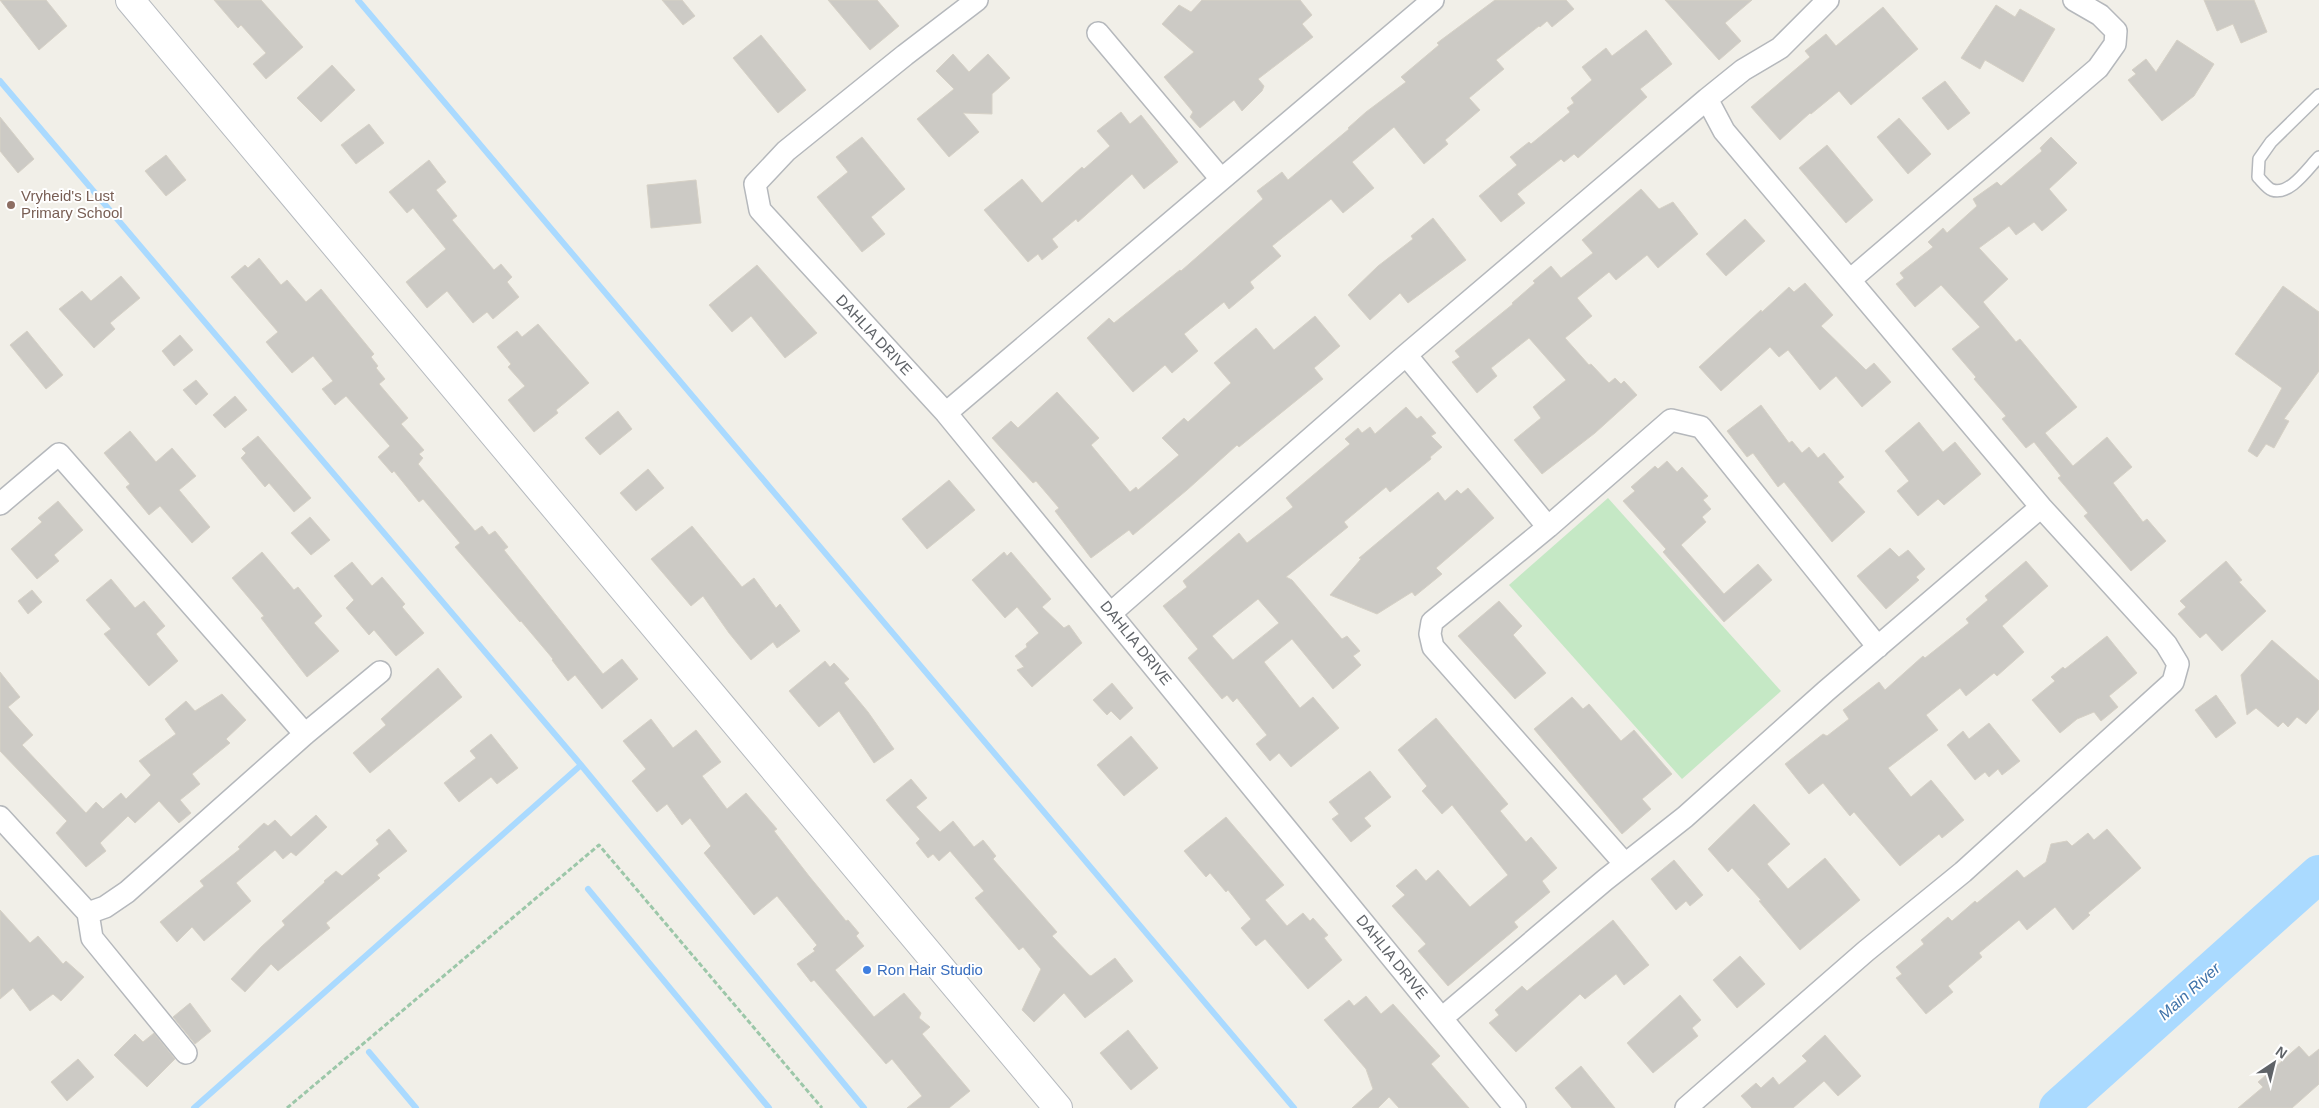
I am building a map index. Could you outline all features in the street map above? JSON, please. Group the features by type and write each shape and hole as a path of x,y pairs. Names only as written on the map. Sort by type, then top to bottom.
{"main road":[{"path":"130,0 1058,1108"}],"street":[{"name":"DAHLIA DRIVE","path":"977,0 905,55 786,151 755,184 760,210 946,413 1515,1108"},
{"path":"946,413 1432,0"},
{"path":"1111,613 1406,355 1707,99 1743,70 1780,48 1828,0"},
{"path":"1850,280 2098,68 2115,44 2116,31 2100,15 2074,0"},
{"path":"1098,32 1221,179"},
{"path":"1686,1108 1866,951 1963,872 2173,682 2178,664 2166,644 2041,507 1724,131 1707,99"},
{"path":"1406,355 1548,527"},
{"path":"1625,864 1433,647 1430,634 1432,622 1548,527 1672,420 1701,427 1878,647"},
{"path":"0,504 59,454 305,734"},
{"path":"1442,1018 1625,864 1685,817 2041,507"},
{"path":"88,913 105,907 127,892 305,734 380,672"},
{"path":"0,818 88,913 92,938 186,1053"}],"lane":[{"path":"2319,95 2271,142 2259,159 2258,176 2271,190 2283,191 2319,157"}],"path":[{"path":"287,1108 599,845 822,1108"}],"green space":[{"path":"1608,498 1781,691 1682,779 1509,585"}],"building":[{"path":"0,0 46,0 67,26 39,50"},
{"path":"214,0 261,0 303,47 266,79 253,64 266,53 241,25 238,28"},
{"path":"662,0 682,0 695,16 683,25"},
{"path":"828,0 877,0 899,26 870,50"},
{"path":"1202,0 1300,0 1312,15 1302,24 1313,37 1258,79 1264,86 1262,91 1242,111 1234,100 1200,128 1190,117 1193,112 1164,77 1194,52 1162,24 1179,5 1191,12"},
{"path":"1495,0 1566,0 1574,9 1552,27 1547,21 1539,26 1496,60 1504,69 1469,98 1480,110 1445,140 1448,144 1424,164 1394,127 1352,162 1374,188 1343,213 1331,199 1272,246 1281,256 1250,282 1254,288 1229,309 1224,302 1184,334 1198,351 1172,373 1165,365 1133,392 1087,338 1109,318 1114,323 1181,271 1263,199 1257,191 1282,172 1288,180 1349,129 1366,112 1406,82 1401,77 1439,45 1437,43"},
{"path":"1665,0 1752,0 1725,23 1741,41 1719,60"},
{"path":"2204,0 2254,0 2267,32 2241,43 2233,24 2217,31"},
{"path":"1996,5 2015,17 2020,9 2055,29 2023,82 1985,60 1980,69 1961,58"},
{"path":"1883,7 1918,49 1851,105 1839,91 1810,113 1780,140 1751,107 1810,57 1805,51 1826,34 1836,46"},
{"path":"1646,30 1672,64 1640,89 1647,97 1578,158 1574,154 1564,162 1561,159 1517,194 1525,203 1501,222 1479,196 1517,165 1510,157 1529,142 1531,144 1570,112 1567,108 1574,103 1571,98 1592,80 1582,67 1606,48 1612,56"},
{"path":"761,35 806,90 778,113 733,58"},
{"path":"2177,40 2214,64 2194,96 2162,121 2128,80 2136,74 2132,70 2146,59 2156,72"},
{"path":"953,54 969,72 988,54 1010,78 992,94 992,114 963,113 979,132 949,157 917,119 954,89 936,71"},
{"path":"332,65 355,90 321,122 297,98"},
{"path":"1945,81 1970,113 1948,130 1922,98"},
{"path":"1121,112 1130,124 1141,115 1178,162 1144,189 1132,174 1078,222 1076,219 1052,239 1058,247 1042,260 1038,254 1028,262 984,210 1022,179 1042,203 1082,167 1084,169 1110,146 1097,131"},
{"path":"0,117 34,159 18,173 0,151"},
{"path":"1899,118 1931,154 1908,174 1877,137"},
{"path":"369,124 384,143 356,164 341,145"},
{"path":"862,137 905,189 871,217 885,234 862,252 817,197 848,172 836,157"},
{"path":"2051,137 2077,163 2049,189 2067,210 2042,231 2034,222 2016,235 2009,226 1979,248 2008,279 1983,302 2016,342 2020,339 2077,407 2045,433 2073,466 2107,437 2132,467 2113,483 2143,522 2147,519 2166,541 2131,571 2084,516 2088,513 2058,478 2061,476 2034,442 2026,448 2002,419 2006,416 1974,379 1976,377 1952,349 1980,327 1941,285 1915,307 1896,284 1904,278 1900,273 1933,247 1928,242 1943,228 1947,233 1977,206 1973,199 1997,182 2001,186 2042,151 2040,148"},
{"path":"1827,145 1873,200 1846,223 1799,168"},
{"path":"166,155 186,180 166,196 145,171"},
{"path":"429,160 446,182 436,190 457,216 452,220 494,270 501,264 512,277 507,282 519,297 493,319 487,312 473,323 447,291 427,308 406,282 446,249 413,208 407,213 389,192"},
{"path":"696,180 701,223 651,228 647,185"},
{"path":"1641,189 1659,209 1673,202 1698,234 1658,268 1647,255 1616,280 1609,272 1577,298 1592,316 1565,338 1589,365 1591,364 1609,383 1615,378 1621,384 1624,381 1637,395 1595,433 1542,474 1514,440 1541,418 1533,407 1566,380 1529,338 1491,368 1497,376 1477,393 1452,362 1460,357 1455,351 1513,304 1535,283 1533,281 1551,266 1561,278 1593,253 1582,240"},
{"path":"1433,218 1466,260 1408,303 1400,293 1370,320 1348,295 1378,266 1413,239 1411,236"},
{"path":"1745,219 1765,241 1726,276 1706,254"},
{"path":"259,258 281,285 287,280 306,302 321,289 374,354 371,357 378,366 376,368 385,379 379,384 408,418 401,424 424,450 419,454 423,458 418,464 475,531 482,526 489,535 495,531 508,547 504,550 603,674 622,659 638,679 602,709 575,675 568,681 553,659 521,621 455,547 460,543 423,499 419,502 394,471 392,473 378,457 390,446 346,396 335,405 322,389 333,381 313,356 292,373 266,342 278,332 231,277 245,265 248,268"},
{"path":"757,265 817,333 785,358 751,316 732,332 709,305"},
{"path":"121,276 140,298 110,323 115,329 94,348 59,309 82,291 91,301"},
{"path":"1805,283 1833,315 1821,326 1866,370 1874,363 1891,382 1862,407 1836,376 1820,390 1788,350 1779,357 1770,347 1721,391 1699,367 1789,287 1794,292"},
{"path":"2283,286 2319,312 2319,371 2284,419 2289,421 2274,448 2266,444 2257,457 2248,451 2282,388 2235,354"},
{"path":"1315,316 1340,346 1314,368 1323,379 1239,447 1237,445 1133,535 1129,530 1091,558 1055,511 1059,508 1036,481 1033,483 992,438 1011,421 1018,428 1057,392 1099,438 1091,445 1130,492 1136,487 1138,490 1179,455 1162,438 1184,418 1188,422 1231,383 1214,363 1256,328 1274,350"},
{"path":"538,324 589,383 556,410 558,413 534,432 508,400 525,386 508,367 511,364 497,347 517,331 522,337"},
{"path":"27,331 63,375 46,389 10,345"},
{"path":"180,335 193,350 174,366 162,351"},
{"path":"196,380 208,394 196,405 183,390"},
{"path":"235,396 247,410 225,428 213,415"},
{"path":"1761,405 1789,443 1792,441 1802,453 1809,447 1818,458 1824,453 1844,477 1838,482 1865,512 1832,542 1784,482 1778,487 1753,453 1747,457 1727,431"},
{"path":"1406,407 1417,419 1421,416 1436,433 1431,436 1442,447 1430,457 1431,459 1390,492 1386,487 1344,522 1348,527 1286,577 1292,580 1342,639 1347,636 1360,651 1353,656 1361,665 1333,689 1292,639 1264,662 1300,708 1313,697 1339,728 1291,767 1279,753 1270,761 1256,744 1267,735 1237,698 1233,702 1227,695 1222,699 1188,658 1198,649 1163,606 1187,587 1183,581 1239,533 1247,543 1293,507 1286,498 1350,444 1345,439 1358,428 1362,433 1370,427 1375,434","holes":["1258,599 1279,623 1233,660 1212,636"]},
{"path":"618,411 632,429 600,455 585,438"},
{"path":"1919,422 1943,452 1955,442 1981,474 1944,505 1938,499 1918,516 1897,491 1909,481 1885,451"},
{"path":"130,431 156,462 172,448 196,476 179,490 210,527 192,543 160,506 149,515 126,487 130,484 104,453"},
{"path":"258,436 311,498 294,512 269,483 265,487 241,458 246,453 242,449"},
{"path":"1667,461 1677,472 1682,467 1708,496 1703,500 1711,509 1702,517 1706,522 1681,545 1724,594 1758,564 1772,580 1724,622 1663,552 1666,549 1623,501 1635,491 1631,487 1655,466 1658,469"},
{"path":"648,469 664,488 636,511 620,493"},
{"path":"949,480 975,510 927,549 902,519"},
{"path":"1468,488 1494,518 1436,568 1442,574 1415,596 1412,592 1377,614 1330,595 1361,559 1359,558 1438,492 1445,501 1457,490 1461,494"},
{"path":"58,501 83,530 54,555 59,561 37,579 11,549 42,522 38,518"},
{"path":"310,517 330,540 311,555 291,533"},
{"path":"692,526 742,587 754,578 776,608 780,604 800,631 777,648 773,642 751,660 703,596 691,606 651,559"},
{"path":"1890,548 1899,557 1908,550 1925,569 1916,577 1919,580 1886,609 1857,576"},
{"path":"262,552 294,590 298,587 322,616 314,623 339,651 307,677 261,618 264,616 232,578"},
{"path":"1004,552 1007,556 1011,552 1051,599 1042,607 1064,628 1069,625 1082,643 1032,687 1017,670 1024,667 1015,656 1027,647 1026,644 1039,633 1017,607 1005,618 972,580"},
{"path":"2026,561 2048,586 2002,626 2024,652 1997,676 1994,673 1966,696 1960,688 1926,715 1938,730 1888,768 1911,797 1931,780 1964,820 1942,838 1939,834 1900,866 1854,812 1850,816 1823,783 1809,794 1785,764 1823,734 1827,736 1849,719 1843,710 1879,682 1885,690 1923,656 1925,658 1969,623 1966,619 1988,600 1985,596"},
{"path":"2226,561 2242,580 2239,582 2266,611 2222,651 2206,633 2200,638 2178,614 2186,607 2180,601"},
{"path":"352,562 372,586 382,577 405,604 402,607 424,633 396,656 374,630 369,635 346,608 354,600 334,576"},
{"path":"111,579 135,608 144,601 165,626 156,634 178,661 149,686 104,634 111,629 86,600"},
{"path":"32,590 42,602 28,614 18,601"},
{"path":"1499,601 1522,626 1513,635 1546,673 1515,699 1458,636"},
{"path":"2107,636 2137,673 2109,696 2118,707 2101,721 2094,712 2077,719 2060,733 2032,700 2055,681 2051,677 2063,667 2065,669"},
{"path":"2272,640 2319,681 2319,709 2306,724 2297,717 2288,727 2283,722 2278,727 2256,708 2247,715 2241,675"},
{"path":"825,661 830,667 834,663 849,679 844,683 868,712 894,749 874,763 839,711 819,727 789,691"},
{"path":"438,668 462,697 370,773 353,753 386,725 381,719"},
{"path":"0,672 20,697 8,707 33,735 22,745 86,813 96,802 103,809 121,793 126,799 151,775 139,761 176,734 165,719 186,701 195,711 222,694 246,720 226,739 230,743 192,774 200,784 180,800 191,813 179,823 159,801 135,823 128,816 100,843 106,851 86,867 56,833 67,821 0,751"},
{"path":"1112,683 1133,708 1120,720 1111,711 1107,715 1093,700"},
{"path":"2216,695 2236,723 2216,738 2195,710"},
{"path":"1572,697 1583,709 1589,704 1621,741 1634,730 1672,774 1642,799 1651,809 1622,834 1534,729"},
{"path":"1436,718 1508,804 1500,811 1526,842 1531,837 1557,868 1542,881 1550,892 1514,922 1518,927 1448,986 1418,951 1426,944 1392,906 1405,895 1396,886 1416,869 1426,881 1438,870 1470,907 1508,875 1452,805 1442,814 1422,791 1427,786 1398,750"},
{"path":"651,719 673,748 696,730 721,762 702,776 727,809 746,793 777,829 774,831 809,876 846,921 848,920 859,933 856,936 864,946 835,970 874,1017 904,993 921,1013 919,1018 930,1027 922,1034 970,1091 949,1108 907,1108 922,1096 892,1059 886,1064 814,980 811,982 797,964 815,951 813,949 817,945 777,896 754,915 704,853 711,846 690,818 682,825 667,804 657,812 632,781 646,769 623,741"},
{"path":"1989,723 2020,761 2002,775 1998,769 1989,777 1985,772 1975,780 1947,745 1963,731 1969,739"},
{"path":"491,734 518,768 497,784 491,777 459,802 444,783 476,758 470,751"},
{"path":"1131,736 1158,768 1124,796 1097,765"},
{"path":"1370,771 1391,797 1364,818 1371,826 1351,842 1332,819 1339,814 1329,802"},
{"path":"911,779 927,798 916,807 940,832 953,821 974,847 983,840 996,856 993,859 1057,932 1052,936 1089,975 1091,976 1115,958 1133,981 1085,1018 1064,993 1034,1022 1022,1010 1041,969 1023,947 1019,950 975,898 984,891 950,851 939,861 933,854 928,858 916,843 920,839 886,800"},
{"path":"1754,804 1790,844 1767,864 1788,889 1825,858 1860,900 1800,950 1759,901 1761,900 1732,868 1728,872 1708,849"},
{"path":"316,815 327,827 296,856 291,852 283,859 275,850 236,883 251,901 204,941 192,927 177,942 160,922 204,886 200,881 240,849 238,847 264,823 268,826 275,820 291,837"},
{"path":"1226,817 1284,885 1265,900 1287,926 1303,913 1310,921 1313,918 1328,935 1324,938 1342,960 1308,989 1265,939 1256,946 1241,928 1251,919 1228,890 1226,892 1210,873 1206,877 1184,851"},
{"path":"389,829 407,851 377,875 380,878 326,923 330,928 278,971 271,964 245,992 231,979 285,925 282,921 324,881 336,871 342,876 379,844 376,840"},
{"path":"2107,829 2141,868 2088,913 2090,915 2073,930 2055,907 2027,930 2019,920 1979,953 1982,957 1948,986 1953,992 1926,1014 1896,978 1902,974 1896,967 1924,944 1921,940 1948,917 1952,921 1975,901 1977,903 2017,870 2024,878 2046,862 2051,844 2067,841 2072,846 2088,833 2094,840"},
{"path":"1674,860 1703,895 1690,906 1686,901 1676,910 1651,879"},
{"path":"0,910 30,943 38,936 63,964 66,961 84,977 61,1001 53,994 30,1011 13,988 0,999"},
{"path":"1613,920 1649,965 1624,985 1616,974 1585,999 1580,994 1516,1052 1489,1023 1499,1015 1495,1010 1522,986 1527,991"},
{"path":"1740,956 1765,984 1737,1008 1713,980"},
{"path":"1680,995 1701,1020 1692,1028 1698,1036 1653,1073 1627,1043"},
{"path":"1366,996 1381,1014 1393,1004 1440,1056 1431,1064 1469,1108 1399,1108 1389,1097 1378,1108 1352,1108 1373,1089 1366,1069 1324,1020 1349,1000 1354,1006"},
{"path":"190,1003 211,1031 195,1044 173,1017"},
{"path":"1128,1030 1158,1068 1131,1090 1100,1053"},
{"path":"154,1033 175,1059 147,1087 114,1055 135,1034 143,1042"},
{"path":"1825,1035 1861,1076 1838,1096 1824,1081 1793,1108 1752,1108 1741,1096 1756,1083 1761,1088 1773,1077 1779,1085 1807,1061 1802,1056"},
{"path":"2299,1046 2309,1057 2319,1049 2319,1084 2292,1108 2238,1108 2263,1087 2258,1082"},
{"path":"78,1059 94,1077 67,1101 51,1082"},
{"path":"1581,1066 1615,1108 1572,1108 1555,1088"}],"waterway":[{"path":"358,0 1294,1108"},
{"path":"0,81 581,765 864,1108"},
{"path":"194,1108 581,765"},
{"name":"Main River","path":"2058,1108 2319,874"},
{"path":"588,889 769,1108"},
{"path":"369,1052 416,1108"}],"place":[{"name":"Vryheid's Lust Primary School","path":"11,205"},
{"name":"Ron Hair Studio","path":"867,970"}]}
